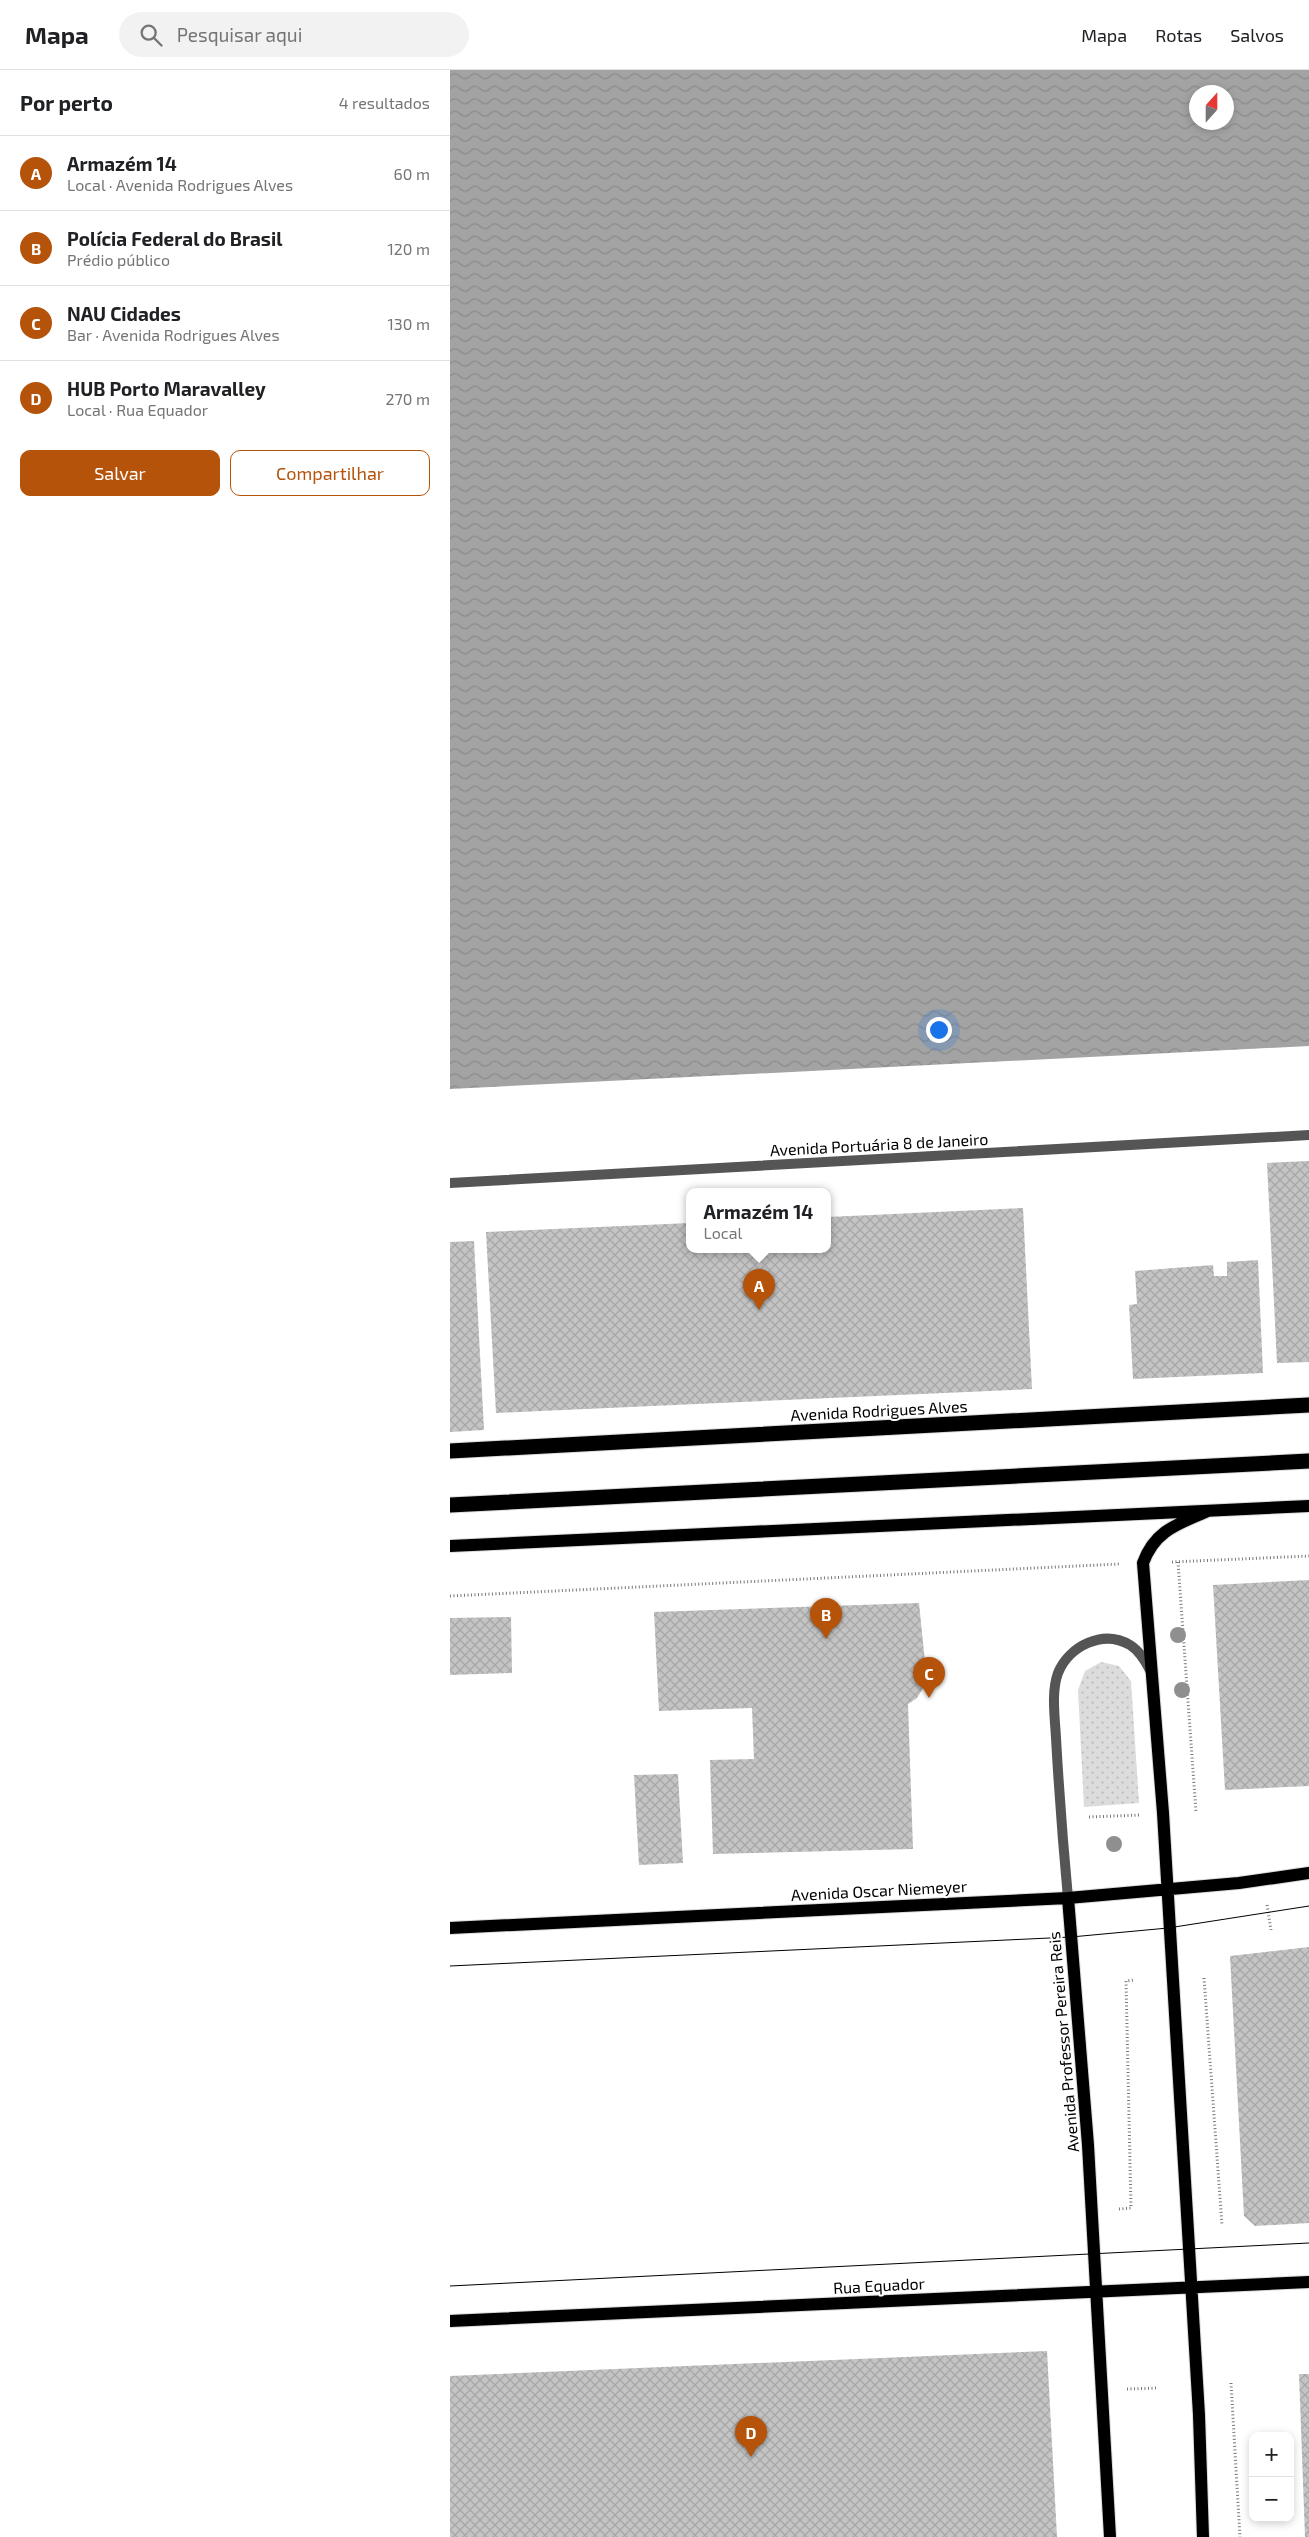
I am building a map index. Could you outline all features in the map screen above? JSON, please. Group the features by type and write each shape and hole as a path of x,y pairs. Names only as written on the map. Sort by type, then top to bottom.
{"highway":[{"name":"Avenida Rodrigues Alves","path":"450,1451 1309,1405"},
{"path":"450,1505 1309,1461"}],"main road":[{"path":"450,1546 1309,1506"},
{"path":"1143,1563 1149,1547 1162,1533 1208,1510"},
{"name":"Avenida Professor Pereira Reis","path":"1143,1563 1154,1677 1168,1890 1191,2287 1203,2537"},
{"name":"Avenida Oscar Niemeyer","path":"450,1928 1068,1898 1168,1890 1309,1873"},
{"name":"Avenida Professor Pereira Reis","path":"1068,1898 1088,2145 1110,2537"},
{"name":"Rua Equador","path":"450,2322 1309,2282"}],"lane":[{"name":"Avenida Portuária 8 de Janeiro","path":"450,1183 1309,1135"},
{"name":"Avenida Professor Pereira Reis","path":"1068,1898 1055,1709 1057,1675 1070,1654 1090,1641 1102,1639 1117,1640 1130,1645 1142,1656 1154,1677"}],"path":[{"path":"450,1596 1309,1556"},
{"path":"1178,1562 1196,1812"},
{"path":"1089,1817 1143,1814"},
{"path":"1204,1978 1222,2225"},
{"path":"1119,2208 1131,2208 1126,1981 1134,1980"},
{"path":"1231,2383 1240,2537"},
{"path":"1127,2390 1158,2388"}],"shaded area":[{"path":"1101,1662 1119,1666 1131,1681 1139,1803 1084,1807 1078,1690 1085,1671"}],"water":[{"path":"450,70 1309,70 1309,1046 450,1089"}],"building":[{"path":"1309,1161 1309,1362 1277,1363 1267,1163"},
{"path":"1023,1208 1032,1389 496,1413 486,1232 686,1223 686,1253 831,1253 831,1217"},
{"path":"474,1241 484,1430 450,1432 450,1242"},
{"path":"1258,1260 1263,1373 1133,1379 1129,1305 1137,1304 1135,1271 1213,1265 1214,1276 1227,1276 1227,1262"},
{"path":"1309,1580 1309,1786 1225,1790 1213,1585"},
{"path":"919,1603 927,1682 917,1698 908,1704 913,1849 713,1854 710,1760 754,1759 752,1708 659,1711 654,1612"},
{"path":"511,1617 512,1673 450,1675 450,1618"},
{"path":"678,1774 683,1863 639,1865 634,1775"},
{"path":"1309,1947 1309,2223 1255,2226 1244,2216 1230,1956"},
{"path":"1047,2351 1057,2537 450,2537 450,2376"},
{"path":"1299,2374 1309,2374 1309,2537 1305,2537"}],"tram line":[{"path":"450,1966 1071,1937 1168,1928 1309,1906"},
{"path":"450,2286 1309,2243"}],"place":[{"name":"Armazém 14","path":"759,1310"},
{"name":"Polícia Federal do Brasil","path":"826,1639"},
{"name":"NAU Cidades","path":"929,1698"},
{"name":"HUB Porto Maravalley","path":"751,2457"}]}
